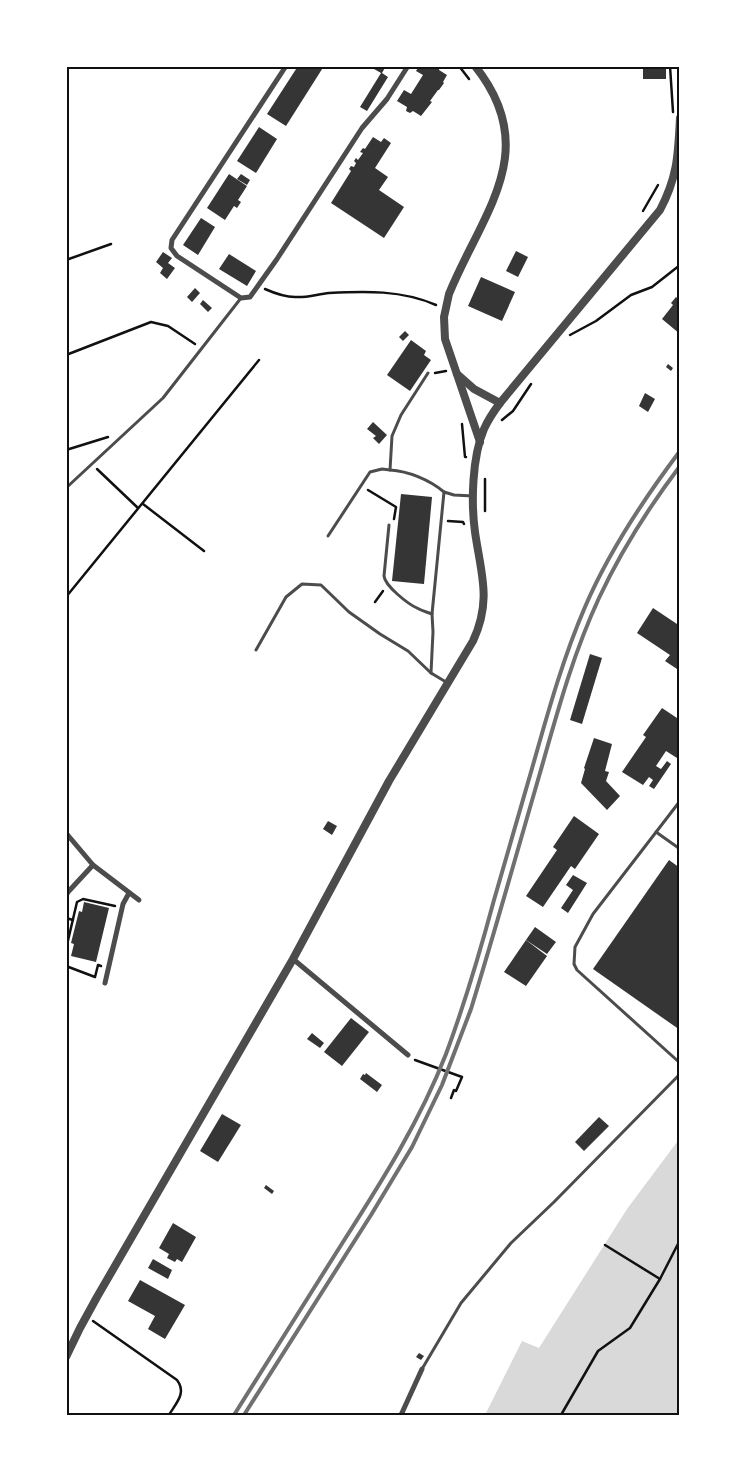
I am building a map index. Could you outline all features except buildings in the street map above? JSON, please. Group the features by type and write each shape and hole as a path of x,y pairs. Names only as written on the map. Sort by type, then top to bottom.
{"street":[{"path":"286,66 172,240 171,248 177,256 242,298 250,297 362,128 387,99 408,66"},
{"path":"475,66 492,91 499,108 506,139 506,156 503,172 492,202 451,289 446,305 444,333 454,369 480,442"},
{"path":"66,1357 86,1316 292,958 389,782 473,641 480,625 484,593 475,530 474,496 476,458 485,427 500,403 660,210 669,193 678,158 676,117"},
{"path":"454,369 469,386 500,403"},
{"path":"66,833 93,865 139,900"},
{"path":"66,896 93,865"},
{"path":"105,983 123,904 129,893"},
{"path":"292,958 408,1055"},
{"path":"401,1415 422,1369"}],"lane":[{"path":"66,488 163,398 242,298"},
{"path":"390,470 392,436 401,415 428,373"},
{"path":"328,536 370,472 382,469 403,472 436,485 444,492 454,495 474,496"},
{"path":"431,673 432,614 444,492"},
{"path":"389,525 384,580 417,608 432,614"},
{"path":"256,650 286,598 302,584 321,586 350,612 408,652 431,673 448,684"},
{"path":"680,801 593,914 575,947 574,964 577,970 680,1063"},
{"path":"656,832 680,849"},
{"path":"422,1369 461,1303 510,1243 554,1202 680,1074"}],"path":[{"path":"670,66 676,117"},
{"path":"643,211 661,180"},
{"path":"66,260 111,244"},
{"path":"549,344 566,338 596,321 631,295 652,287 680,265"},
{"path":"257,287 294,297 356,292 394,294 420,298 437,306"},
{"path":"66,355 151,322 168,326 202,348"},
{"path":"66,597 259,360"},
{"path":"66,450 110,436"},
{"path":"92,464 139,508"},
{"path":"360,486 375,493 396,507 394,523 389,522 389,525"},
{"path":"143,504 204,551"},
{"path":"448,521 463,522 465,530"},
{"path":"375,602 386,588"},
{"path":"66,949 77,902 83,899 114,906 119,904"},
{"path":"66,918 73,920"},
{"path":"66,966 95,977 98,966 108,968"},
{"path":"418,1061 462,1077 451,1098"},
{"path":"561,1415 598,1351 630,1328 660,1279 680,1240"},
{"path":"605,1245 660,1279"},
{"path":"86,1316 177,1380 182,1392 169,1415"}],"shaded area":[{"path":"680,1138 680,1415 485,1415 522,1341 539,1348 627,1209"}],"railway":[{"path":"234,1415 386,1173 436,1079 472,977 550,705 577,626 594,586 616,546 640,507 680,451"},
{"path":"244,1415 412,1147 442,1085 471,1009 559,706 581,641 599,598 626,546 657,497 680,466"}]}
